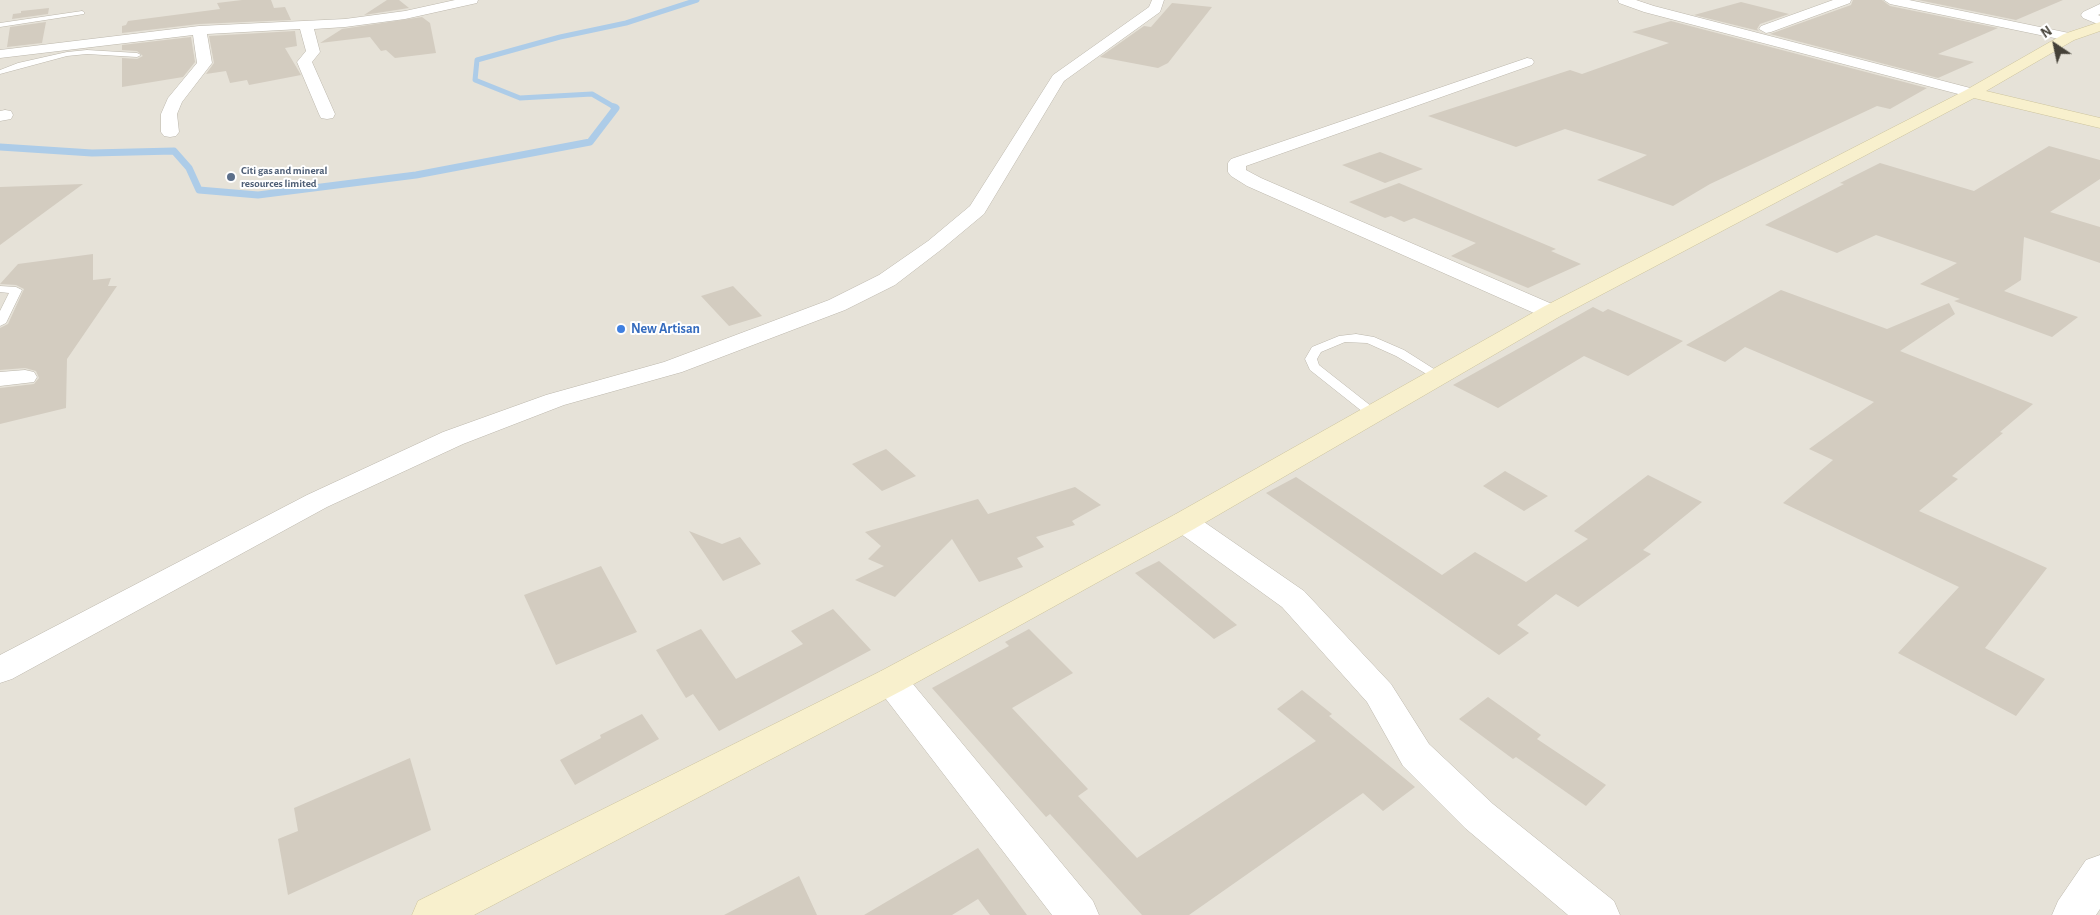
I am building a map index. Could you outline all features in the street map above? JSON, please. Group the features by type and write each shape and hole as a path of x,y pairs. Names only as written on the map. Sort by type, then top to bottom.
{"main road":[{"path":"433,915 891,682 1184,522 1551,312 1972,93 2069,37 2100,26"},
{"path":"1972,93 2100,123"}],"street":[{"path":"0,54 198,30 331,24 435,9 472,0"},
{"path":"0,670 317,502 453,438 555,400 674,367 837,305 886,280 935,245 977,210 1058,78 1154,9 1158,0"},
{"path":"1624,0 1649,9 1972,93"},
{"path":"1766,29 1845,0"},
{"path":"1890,0 2069,37"},
{"path":"2100,8 2088,15 2100,21"},
{"path":"306,24 313,52 304,62 328,114"},
{"path":"170,132 169,114 174,101 205,63 198,30"},
{"path":"1527,62 1237,163 1237,172 1254,182 1551,312"},
{"path":"0,379 25,377"},
{"path":"1184,522 1292,599 1379,694 1416,755 1479,816 1599,915"},
{"path":"891,682 1078,915"},
{"path":"2074,915 2100,873"}],"lane":[{"path":"0,25 82,13"},
{"path":"0,72 28,63 68,54 87,52 137,55"},
{"path":"0,289 16,290 0,323"},
{"path":"1373,413 1314,367 1311,359 1316,350 1343,339 1370,340 1400,353 1439,376"}],"shaded area":[{"path":"0,0 2100,0 2100,915 0,915"}],"building":[{"path":"242,0 271,0 274,8 285,7 291,20 199,24 122,33 122,26 126,25 128,21 220,9 217,3"},
{"path":"387,0 399,0 409,8 364,15"},
{"path":"1853,0 1882,0 1890,6 1998,28 1938,54 1974,62 1938,78 1770,34 1851,5"},
{"path":"1918,0 2063,0 2016,20"},
{"path":"1741,2 1789,14 1760,24 1757,29 1759,31 1694,15"},
{"path":"1172,3 1212,7 1168,63 1158,68 1100,57 1144,26 1151,27"},
{"path":"49,8 48,14 12,19 13,14 21,13 21,11"},
{"path":"422,17 430,23 436,53 395,58 386,50 381,51 370,37 320,43 342,29"},
{"path":"1671,21 1927,88 1890,109 1877,106 1710,184 1673,206 1597,180 1647,155 1565,129 1516,147 1428,116 1570,70 1582,74 1669,43 1632,32"},
{"path":"46,22 42,43 7,47 10,27"},
{"path":"295,31 297,46 285,48 301,75 249,85 247,80 230,83 226,71 206,74 214,63 209,36"},
{"path":"191,37 195,62 183,77 122,87 122,58 137,59 143,56 137,51 122,50 122,45"},
{"path":"2049,146 2100,160 2100,179 2050,212 2100,227 2100,263 2024,237 2021,280 2004,291 2078,317 2052,337 1954,301 1960,299 1920,284 1957,263 1876,235 1837,253 1765,225 1880,163 1974,191"},
{"path":"1380,152 1423,169 1385,183 1342,165"},
{"path":"1399,183 1556,249 1551,251 1581,264 1528,288 1451,256 1476,243 1414,218 1404,222 1391,216 1385,218 1349,202"},
{"path":"83,184 0,245 0,187"},
{"path":"93,254 93,280 111,278 108,286 117,286 67,359 66,408 0,424 0,388 34,384 39,378 36,371 25,368 0,370 0,328 8,324 24,289 16,285 0,284 18,264"},
{"path":"733,286 762,316 729,326 701,296"},
{"path":"1781,290 1887,329 1949,303 1955,314 1900,351 2033,404 2000,432 2003,433 1952,476 1958,479 1919,511 2047,568 1985,648 2045,679 2016,716 1898,653 1959,587 1783,503 1833,460 1809,449 1874,402 1745,347 1725,362 1686,345"},
{"path":"1593,307 1603,312 1608,309 1683,341 1628,376 1584,356 1498,408 1453,385"},
{"path":"886,449 916,476 882,491 852,464"},
{"path":"1505,471 1548,496 1524,511 1483,486"},
{"path":"1648,475 1702,502 1643,550 1651,554 1578,607 1556,594 1517,625 1529,633 1499,655 1266,493 1296,477 1442,575 1475,552 1526,582 1588,539 1574,531"},
{"path":"1075,487 1101,505 1072,521 1075,525 1036,537 1044,547 1017,558 1023,567 979,582 952,539 895,597 855,580 884,566 868,559 881,546 865,532 978,499 988,514"},
{"path":"689,531 722,544 740,537 761,564 723,581"},
{"path":"1159,561 1237,625 1214,639 1135,573"},
{"path":"601,566 637,632 556,665 524,595"},
{"path":"833,609 871,650 719,731 693,694 686,698 656,650 701,629 736,679 803,644 791,631"},
{"path":"1029,629 1073,673 1012,708 1088,789 1078,796 1137,858 1316,741 1277,709 1302,690 1332,714 1329,716 1415,787 1383,811 1363,793 1189,915 1142,915 1050,814 1046,817 932,688 1009,646 1005,642"},
{"path":"1488,697 1541,735 1537,739 1606,785 1586,806 1516,757 1513,759 1459,719"},
{"path":"642,714 659,739 575,785 560,760 601,738 600,735"},
{"path":"410,758 431,830 288,895 278,839 298,831 294,808"},
{"path":"978,848 1027,915 990,915 978,899 952,915 864,915"},
{"path":"799,876 817,915 724,915"}],"waterway":[{"path":"616,108 592,94 520,98 475,80 477,60 560,37 626,23 697,0"},
{"path":"0,147 92,153 174,151 189,168 199,190 258,195 416,175 590,142 616,108"}],"place":[{"name":"Citi gas and mineral resources limited","path":"231,177"},
{"name":"New Artisan","path":"621,329"}]}
